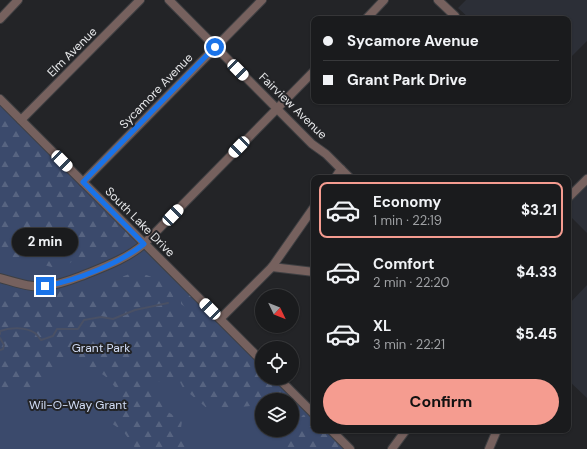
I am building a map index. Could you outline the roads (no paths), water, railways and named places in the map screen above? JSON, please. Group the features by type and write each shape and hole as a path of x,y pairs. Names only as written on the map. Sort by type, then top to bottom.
{"street":[{"path":"0,18 18,0"},
{"name":"Elm Avenue","path":"21,120 140,0"},
{"name":"Fairview Avenue","path":"169,0 312,144 326,154 347,175"},
{"name":"Sycamore Avenue","path":"83,182 262,0"},
{"path":"369,16 384,0"},
{"path":"438,0 455,16"},
{"path":"0,278 32,286 59,284 110,265 130,255 144,244 311,74"},
{"name":"South Lake Drive","path":"0,100 255,355"},
{"path":"337,175 341,169"},
{"path":"571,195 587,179"},
{"path":"220,319 272,267 311,211"},
{"path":"272,267 311,272"},
{"path":"285,385 311,411"},
{"path":"334,433 350,449"},
{"path":"392,449 404,433"},
{"path":"489,449 496,433"}],"waterway":[{"path":"0,334 0,331 13,328 23,329 35,333 41,340 53,336 57,329 78,329 84,320 101,317 113,319 135,310 168,303"},
{"path":"0,338 4,345 3,349 0,350"}],"park label":[{"name":"Grant Park","path":"101,348"},
{"name":"Wil-O-Way Grant","path":"78,405"}]}
